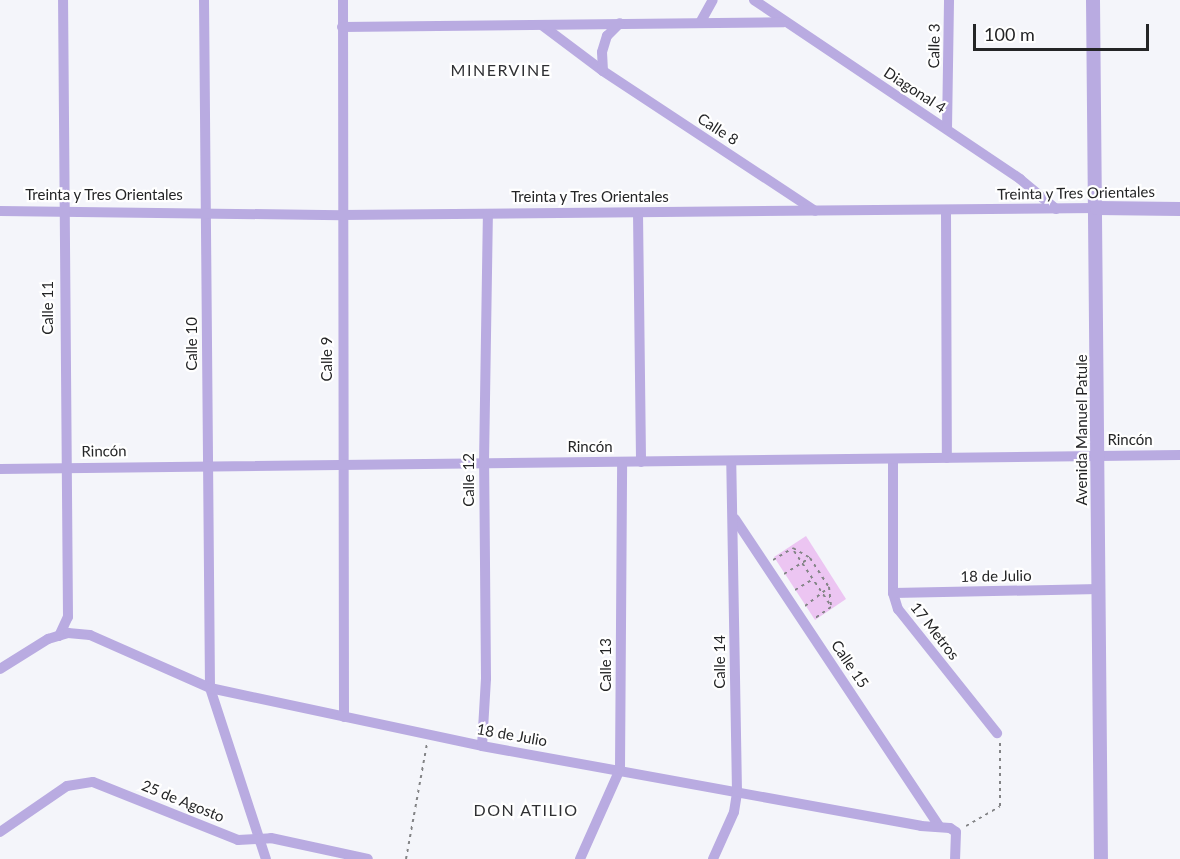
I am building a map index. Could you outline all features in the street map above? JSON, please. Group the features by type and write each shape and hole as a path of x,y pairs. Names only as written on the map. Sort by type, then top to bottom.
{"street":[{"name":"Calle 11","path":"59,636 68,616 64,466 63,0"},
{"name":"Calle 10","path":"204,0 210,688 266,859"},
{"name":"Calle 9","path":"343,0 340,215 344,717"},
{"path":"700,23 713,0"},
{"name":"Diagonal 4","path":"754,0 947,129 1056,209"},
{"name":"Calle 3","path":"947,129 949,0"},
{"name":"Avenida Manuel Patule","path":"1093,0 1097,208 1101,859"},
{"path":"342,27 784,22"},
{"path":"603,71 602,52 607,36 620,23"},
{"name":"Calle 8","path":"543,26 603,71 816,212"},
{"name":"Treinta y Tres Orientales","path":"0,211 340,215 1180,209"},
{"path":"946,211 947,458"},
{"path":"638,213 641,462"},
{"name":"Calle 12","path":"482,746 486,678 484,462 488,214"},
{"name":"Rincón","path":"0,469 64,466 343,466 484,462 1180,455"},
{"name":"17 Metros","path":"893,459 893,593 898,609 997,733"},
{"name":"Calle 14","path":"713,859 734,812 737,792 735,518 731,461"},
{"name":"Calle 13","path":"580,859 620,769 622,462"},
{"name":"Calle 15","path":"735,518 939,825"},
{"name":"18 de Julio","path":"893,593 1099,589"},
{"name":"Calle 11","path":"68,616 77,633"},
{"name":"18 de Julio","path":"0,669 59,636 77,633 90,635 210,688 428,736 620,769 921,826 939,825"},
{"name":"25 de Agosto","path":"0,832 67,786 82,782 107,786 238,840 259,837 368,859"},
{"path":"939,825 956,832 955,859"}],"path":[{"path":"766,565 793,549"},
{"path":"793,549 810,558 829,588 831,607"},
{"path":"793,549 831,607"},
{"path":"776,579 810,558"},
{"path":"787,596 813,579"},
{"path":"797,612 829,588"},
{"path":"806,625 831,607"},
{"path":"956,832 1000,806 997,733"},
{"path":"406,859 428,736"}],"shaded area":[{"path":"806,536 846,599 815,620 774,557"}],"district":[{"name":"MINERVINE","path":"501,70"},
{"name":"DON ATILIO","path":"526,810"}]}
